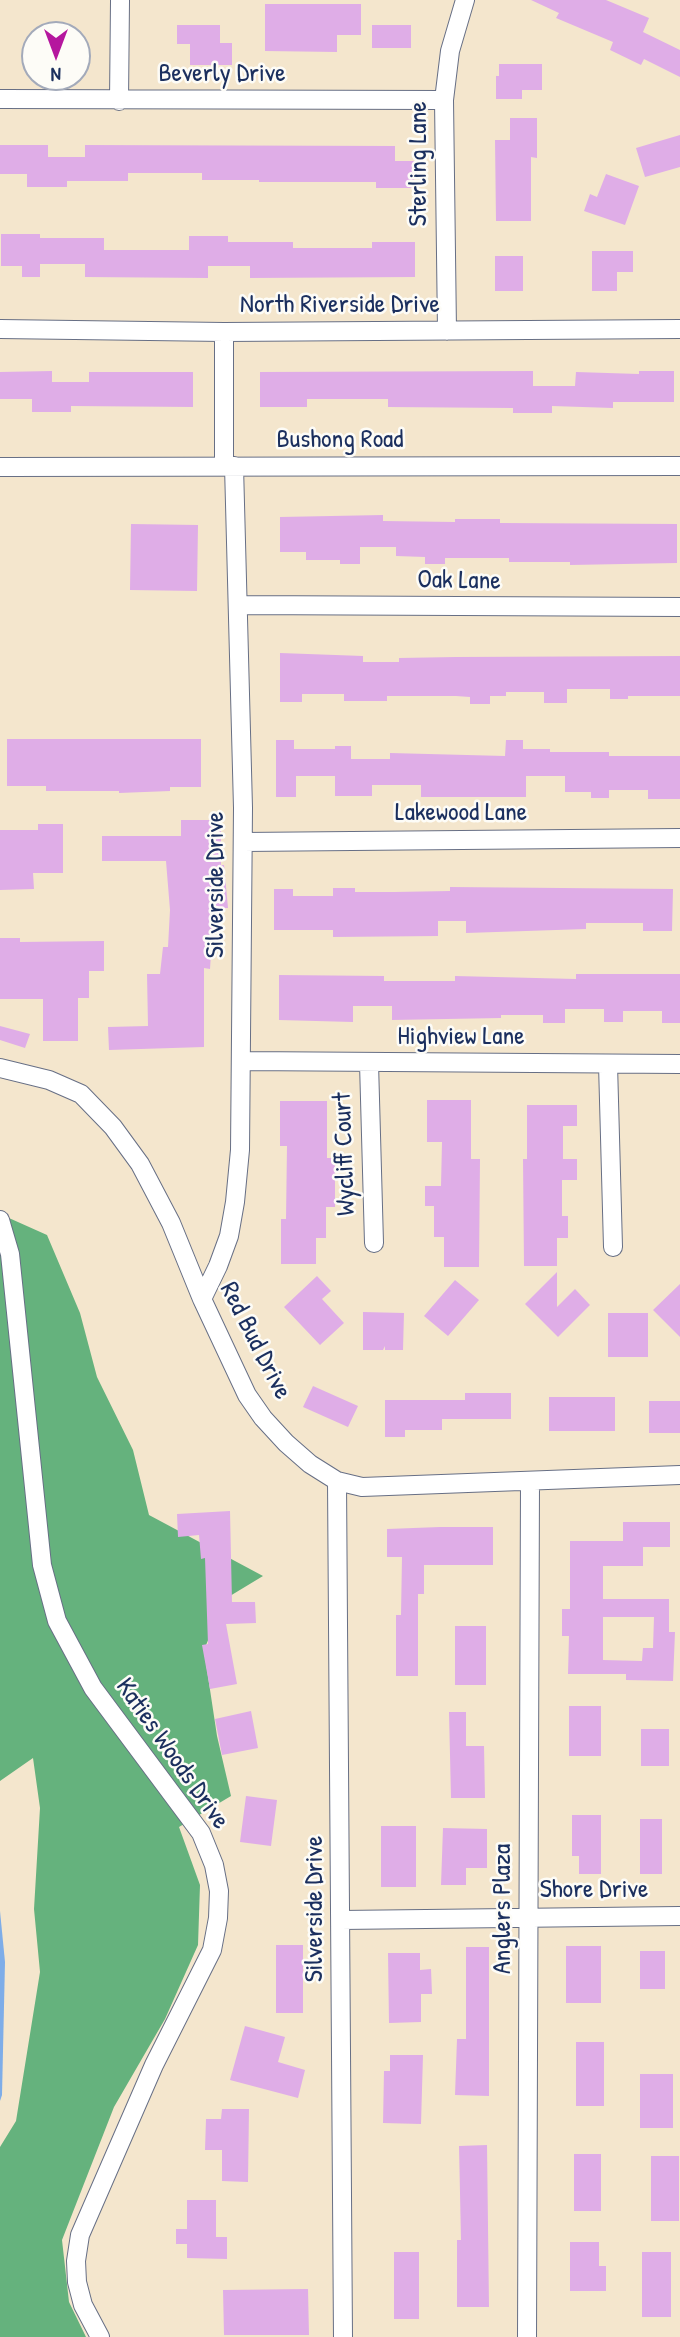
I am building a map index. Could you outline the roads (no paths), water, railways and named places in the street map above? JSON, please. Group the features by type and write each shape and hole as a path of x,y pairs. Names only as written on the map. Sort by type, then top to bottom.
{"street":[{"name":"Sterling Lane","path":"447,331 444,100 450,51 466,0"},
{"path":"119,101 120,1"},
{"name":"Beverly Drive","path":"0,99 444,100"},
{"name":"North Riverside Drive","path":"0,329 225,332 680,330"},
{"name":"Silverside Drive","path":"202,1299 229,1236 240,1150 243,842 238,605 225,332"},
{"name":"Bushong Road","path":"0,467 680,466"},
{"name":"Oak Lane","path":"238,605 680,607"},
{"name":"Lakewood Lane","path":"243,842 680,838"},
{"name":"Highview Lane","path":"242,1061 680,1064"},
{"name":"Wycliff Court","path":"369,1063 374,1243"},
{"path":"608,1064 613,1247"},
{"name":"Red Bud Drive","path":"0,1068 50,1080 81,1094 113,1127 140,1164 171,1223 202,1299 247,1395 263,1418 310,1464 337,1481 362,1487 680,1475"},
{"name":"Katies Woods Drive","path":"0,1220 10,1254 41,1565 57,1621 93,1688 201,1833 214,1866 219,1892 212,1950 155,2064 80,2235 75,2261 77,2282 83,2305 100,2337"},
{"name":"Silverside Drive","path":"337,1481 343,2337"},
{"name":"Anglers Plaza","path":"527,2337 530,1482"},
{"name":"Shore Drive","path":"341,1920 680,1916"}],"water":[{"path":"0,1911 5,1962 0,2101"}]}
